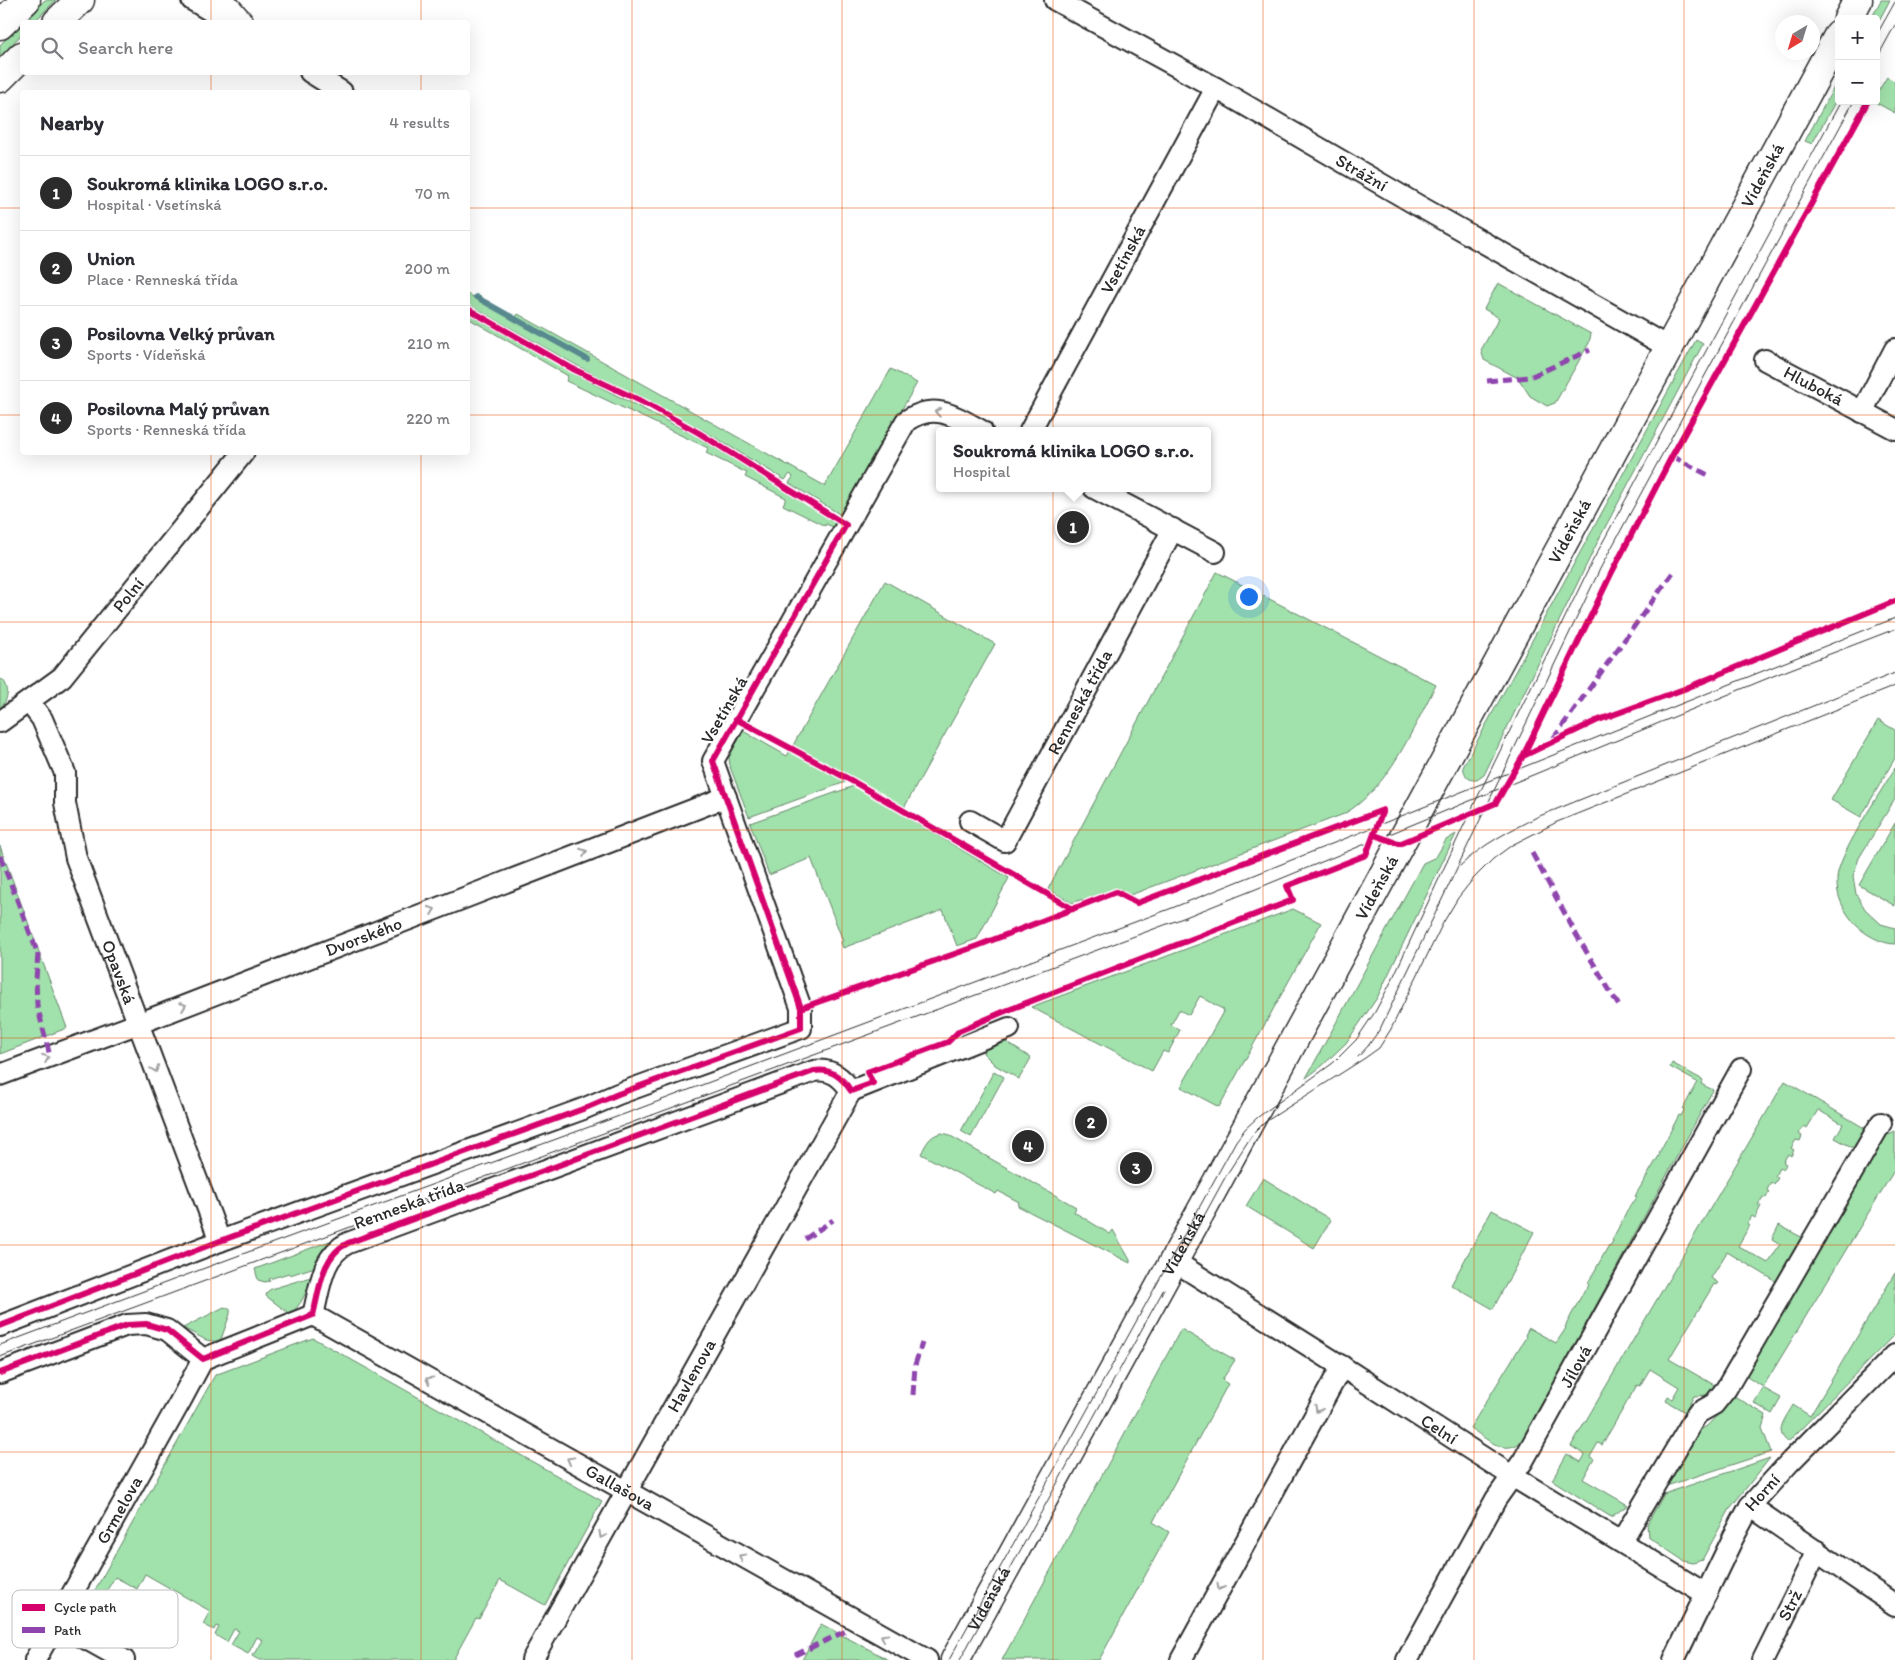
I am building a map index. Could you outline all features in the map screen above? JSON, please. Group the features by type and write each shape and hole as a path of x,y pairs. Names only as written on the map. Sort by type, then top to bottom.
{"main road":[{"path":"59,20 80,0"},
{"path":"219,0 236,20"},
{"path":"1850,15 1858,0"},
{"name":"Vídeňská","path":"956,1660 1835,41"},
{"path":"0,78 20,58"}],"street":[{"path":"192,0 226,20"},
{"name":"Strážní","path":"1055,0 1216,88 1668,347"},
{"path":"315,75 339,90"},
{"name":"Vsetínská","path":"1032,427 1216,88"},
{"name":"Hluboká","path":"1862,412 1895,350"},
{"name":"Hluboká","path":"1765,360 1895,429"},
{"name":"Vsetínská","path":"801,1008 713,760 906,421 923,412 939,411 956,417 975,427"},
{"name":"Polní","path":"0,722 62,677 242,455"},
{"path":"1102,492 1215,552"},
{"name":"Renneská třída","path":"970,821 1005,841 1173,529"},
{"name":"Opavská","path":"29,702 42,719 65,773 65,804 76,858 220,1241"},
{"name":"Dvorského","path":"0,1075 726,797"},
{"name":"Renneská třída","path":"0,1326 220,1241 802,1028 801,1008"},
{"path":"851,1091 1009,1028"},
{"name":"Jílová","path":"1407,1660 1496,1499 1523,1461 1741,1069"},
{"name":"Renneská třída","path":"313,1315 326,1265 336,1250 348,1242 814,1070 828,1070 834,1073 846,1083 851,1091"},
{"name":"Havlenova","path":"532,1660 851,1091"},
{"path":"1621,1542 1695,1417 1698,1413 1714,1404 1726,1389 1881,1123"},
{"name":"Celní","path":"1174,1261 1342,1366 1512,1476 1706,1594"},
{"path":"0,1373 127,1325 146,1324 167,1330 202,1359 313,1315"},
{"name":"Gallašova","path":"313,1315 927,1660"},
{"name":"Horní","path":"1674,1660 1750,1506 1895,1355"},
{"name":"Grmelova","path":"74,1590 177,1408 202,1359"},
{"path":"1181,1660 1342,1366"},
{"path":"1750,1506 1895,1605"},
{"name":"Strž","path":"1763,1660 1817,1551"},
{"name":"Grmelova","path":"35,1660 42,1648"},
{"path":"103,1648 124,1660"}],"green space":[{"path":"45,0 56,0 36,20 25,20"},
{"path":"1881,0 1890,0 1880,19 1880,15 1873,15"},
{"path":"20,25 20,36 0,57 0,45"},
{"path":"1887,77 1895,82 1895,113 1880,105 1880,88"},
{"path":"1835,85 1835,102 1812,144 1805,141"},
{"path":"1498,283 1591,334 1589,343 1555,403 1547,406 1530,396 1518,378 1484,360 1481,350 1499,318 1484,309"},
{"path":"470,295 590,360 515,318 518,314 825,486 891,369 917,383 841,515 789,483 793,477 790,474 785,480 701,429 576,365 470,305"},
{"path":"470,315 571,372 694,435 836,523 838,529 826,524 825,526 783,505 786,498 745,477 747,473 706,453 708,448 566,381 568,376 470,319"},
{"path":"1696,340 1703,344 1601,535 1484,775 1477,780 1469,778 1463,767"},
{"path":"1217,572 1436,685 1408,739 1387,774 1360,803 1344,814 1133,894 1080,900 1072,903 1048,889"},
{"path":"885,581 995,644 904,808 854,779 749,817 730,767 729,757 743,731 787,756"},
{"path":"2,679 5,682 7,697 0,708 0,682"},
{"path":"1878,720 1895,730 1895,758 1861,817 1831,800"},
{"path":"1895,768 1895,799 1859,858 1853,876 1856,894 1865,909 1881,924 1895,928 1895,944 1890,944 1874,938 1855,924 1847,914 1842,903 1838,892 1837,879 1844,855"},
{"path":"854,786 1009,878 977,939 957,946 943,910 843,948 841,942 843,941 811,858 769,875 750,823"},
{"path":"1895,823 1895,906 1859,885"},
{"path":"1456,834 1377,998 1346,1043 1322,1066 1306,1078 1423,863 1436,857 1446,840"},
{"path":"0,846 67,1028 0,1054"},
{"path":"1293,909 1321,923 1219,1107 1181,1087 1224,1010 1200,996 1189,1015 1179,1010 1171,1025 1180,1030 1168,1053 1163,1051 1152,1071 1031,1007"},
{"path":"1006,1042 1031,1058 1019,1079 995,1065 983,1053 984,1049"},
{"path":"1672,1063 1703,1080 1701,1084 1713,1090 1523,1440 1509,1447 1496,1445 1470,1428 1526,1337 1525,1335 1529,1328 1556,1343 1566,1328 1585,1289 1587,1289 1588,1283 1613,1241 1632,1202 1637,1197 1635,1196 1660,1154 1679,1115 1681,1116 1697,1082 1670,1067"},
{"path":"994,1071 1004,1077 971,1137 961,1131"},
{"path":"1785,1081 1866,1129 1855,1149 1835,1138 1843,1124 1818,1110 1807,1128 1804,1126 1799,1134 1802,1136 1800,1141 1796,1140 1791,1148 1794,1150 1791,1156 1788,1154 1783,1162 1786,1164 1783,1170 1779,1168 1775,1176 1778,1178 1774,1184 1771,1182 1766,1198 1763,1197 1758,1205 1761,1206 1755,1218 1752,1216 1747,1224 1750,1225 1738,1246 1768,1263 1780,1244 1772,1239 1779,1225 1803,1238 1777,1282 1727,1252 1711,1278 1718,1283 1714,1284 1669,1359 1716,1386 1708,1395 1694,1396 1685,1412 1666,1401 1668,1397 1672,1399 1679,1387 1650,1369 1640,1386 1637,1385 1602,1445 1598,1443 1590,1457 1594,1459 1583,1479 1628,1505 1611,1517 1552,1480 1567,1454 1581,1462 1585,1455 1571,1446"},
{"path":"1895,1131 1895,1169 1763,1387 1742,1374 1884,1136"},
{"path":"941,1133 947,1134 1076,1207 1074,1212 1110,1234 1113,1230 1130,1263 1018,1206 1019,1202 998,1191 996,1194 921,1154 931,1138"},
{"path":"546,1160 318,1266 290,1275 289,1273 269,1279 270,1281 258,1280 255,1269"},
{"path":"1263,1178 1331,1220 1314,1248 1246,1206"},
{"path":"1492,1210 1534,1232 1493,1309 1451,1285"},
{"path":"1895,1273 1895,1334 1788,1442 1781,1433 1781,1429 1793,1405 1810,1416"},
{"path":"314,1276 301,1302 291,1315 266,1296 267,1292 271,1289"},
{"path":"224,1307 230,1309 230,1314 220,1342 206,1340 183,1328"},
{"path":"1181,1329 1235,1360 1222,1380 1228,1384 1153,1522 1169,1532 1099,1660 1002,1660"},
{"path":"313,1338 602,1501 545,1605 500,1580 479,1619 476,1618 453,1660 259,1660 252,1656 263,1640 257,1637 248,1654 231,1645 239,1631 234,1629 227,1642 215,1635 219,1627 216,1626 214,1630 203,1624 210,1611 178,1593 178,1590 173,1590 145,1574 137,1589 115,1577 107,1590 95,1590 215,1375"},
{"path":"1763,1388 1781,1398 1772,1414 1754,1403"},
{"path":"1729,1393 1766,1415 1762,1428 1771,1452 1660,1488 1696,1432 1707,1426 1723,1409"},
{"path":"1770,1458 1731,1507 1702,1560 1693,1563 1684,1561 1648,1537 1647,1524 1664,1494"},
{"path":"821,1624 889,1660 802,1660"}],"waterway":[{"path":"476,297 587,359"}],"tram line":[{"path":"1880,29 1895,2"},
{"path":"1880,53 1895,25"},
{"path":"949,1660 1236,1141 1258,1117 1333,1063 1356,1040 1375,1012 1592,562 1839,105"},
{"path":"1358,1057 1380,1029 1601,567 1852,105"},
{"path":"0,1345 630,1112 1172,908 1895,618"},
{"path":"0,1357 1178,920 1778,674 1895,629"},
{"path":"1460,866 1487,845 1537,817 1895,673"},
{"path":"1176,1267 1227,1174 1252,1135 1265,1122 1379,1048 1391,1029 1443,923 1458,898 1473,879 1493,859 1512,845 1557,822 1895,686"},
{"path":"960,1660 1164,1289"}],"marked path":[{"path":"1487,381 1530,377 1590,350"},
{"path":"1672,456 1710,476"},
{"path":"1553,739 1674,571"},
{"path":"1532,853 1577,936 1619,1006"},
{"path":"0,856 38,954 36,979 37,1005 50,1056"},
{"path":"805,1239 833,1220"},
{"path":"913,1395 915,1365 922,1343"},
{"path":"795,1655 846,1631"}],"cycle path":[{"path":"1375,835 1399,844 1496,803 1523,756 1612,572 1672,456 1866,105"},
{"path":"0,1326 220,1241 801,1028 801,1008 713,761 846,525 699,433 647,404 573,369 470,310"},
{"path":"1523,756 1596,721 1684,689 1895,601"},
{"path":"736,719 854,782 1073,909"},
{"path":"801,1008 977,946 1116,892 1137,903 1383,810"},
{"path":"0,1373 127,1325 146,1324 167,1330 203,1359 313,1315 320,1284 327,1265 332,1256 348,1243 814,1071 831,1072 840,1078 851,1091 873,1083 867,1072 948,1042 959,1031 1003,1012 1293,900 1287,886 1366,855 1383,810"}],"place":[{"name":"Soukromá klinika LOGO s.r.o.","path":"1073,527"},
{"name":"Union","path":"1091,1122"},
{"name":"Posilovna Malý průvan","path":"1028,1146"},
{"name":"Posilovna Velký průvan","path":"1136,1168"}]}
